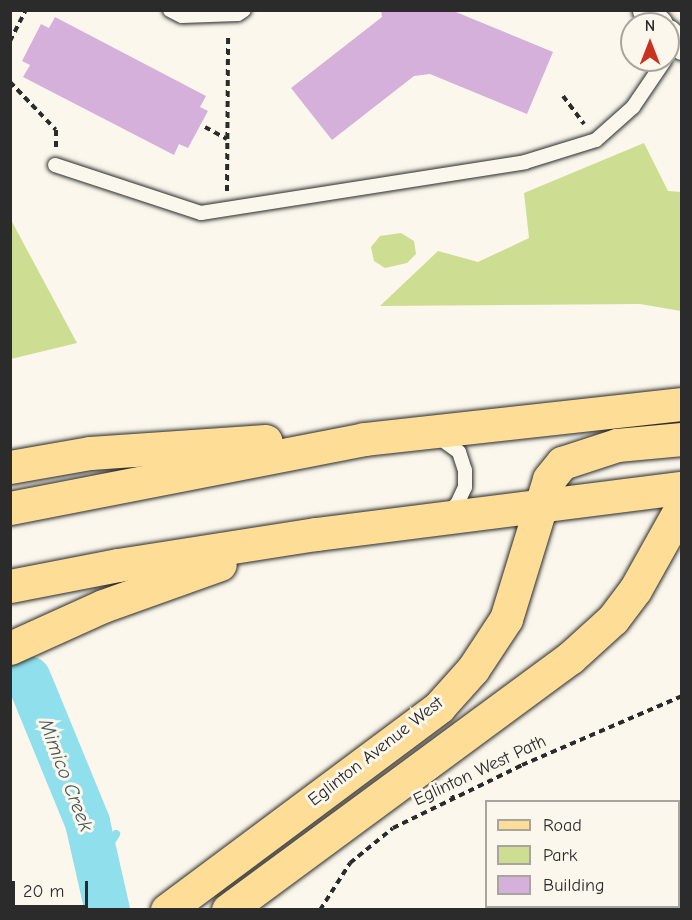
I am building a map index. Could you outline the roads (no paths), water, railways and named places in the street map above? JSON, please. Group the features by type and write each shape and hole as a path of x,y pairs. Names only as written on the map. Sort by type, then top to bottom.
{"main road":[{"path":"10,508 364,439 425,430 681,404"},
{"path":"10,467 90,453 214,442 364,439"},
{"name":"Eglinton Avenue West","path":"171,906 439,707 490,648 506,620 524,570 549,479 562,463 577,455 617,445 681,439"},
{"path":"10,586 118,565 316,534 681,488"},
{"name":"Eglinton Avenue West","path":"228,909 578,650 613,620 635,590 681,506"},
{"path":"10,648 114,602 316,534"}],"lane":[{"path":"170,10 182,16 228,15 244,10"},
{"path":"55,165 201,213 525,162 596,140 633,107 653,72"},
{"path":"425,430 459,452 465,470 465,487 457,504 442,518"}],"waterway":[{"name":"Mimico Creek","path":"28,678 87,822 107,910"},
{"path":"96,865 116,834"}]}
